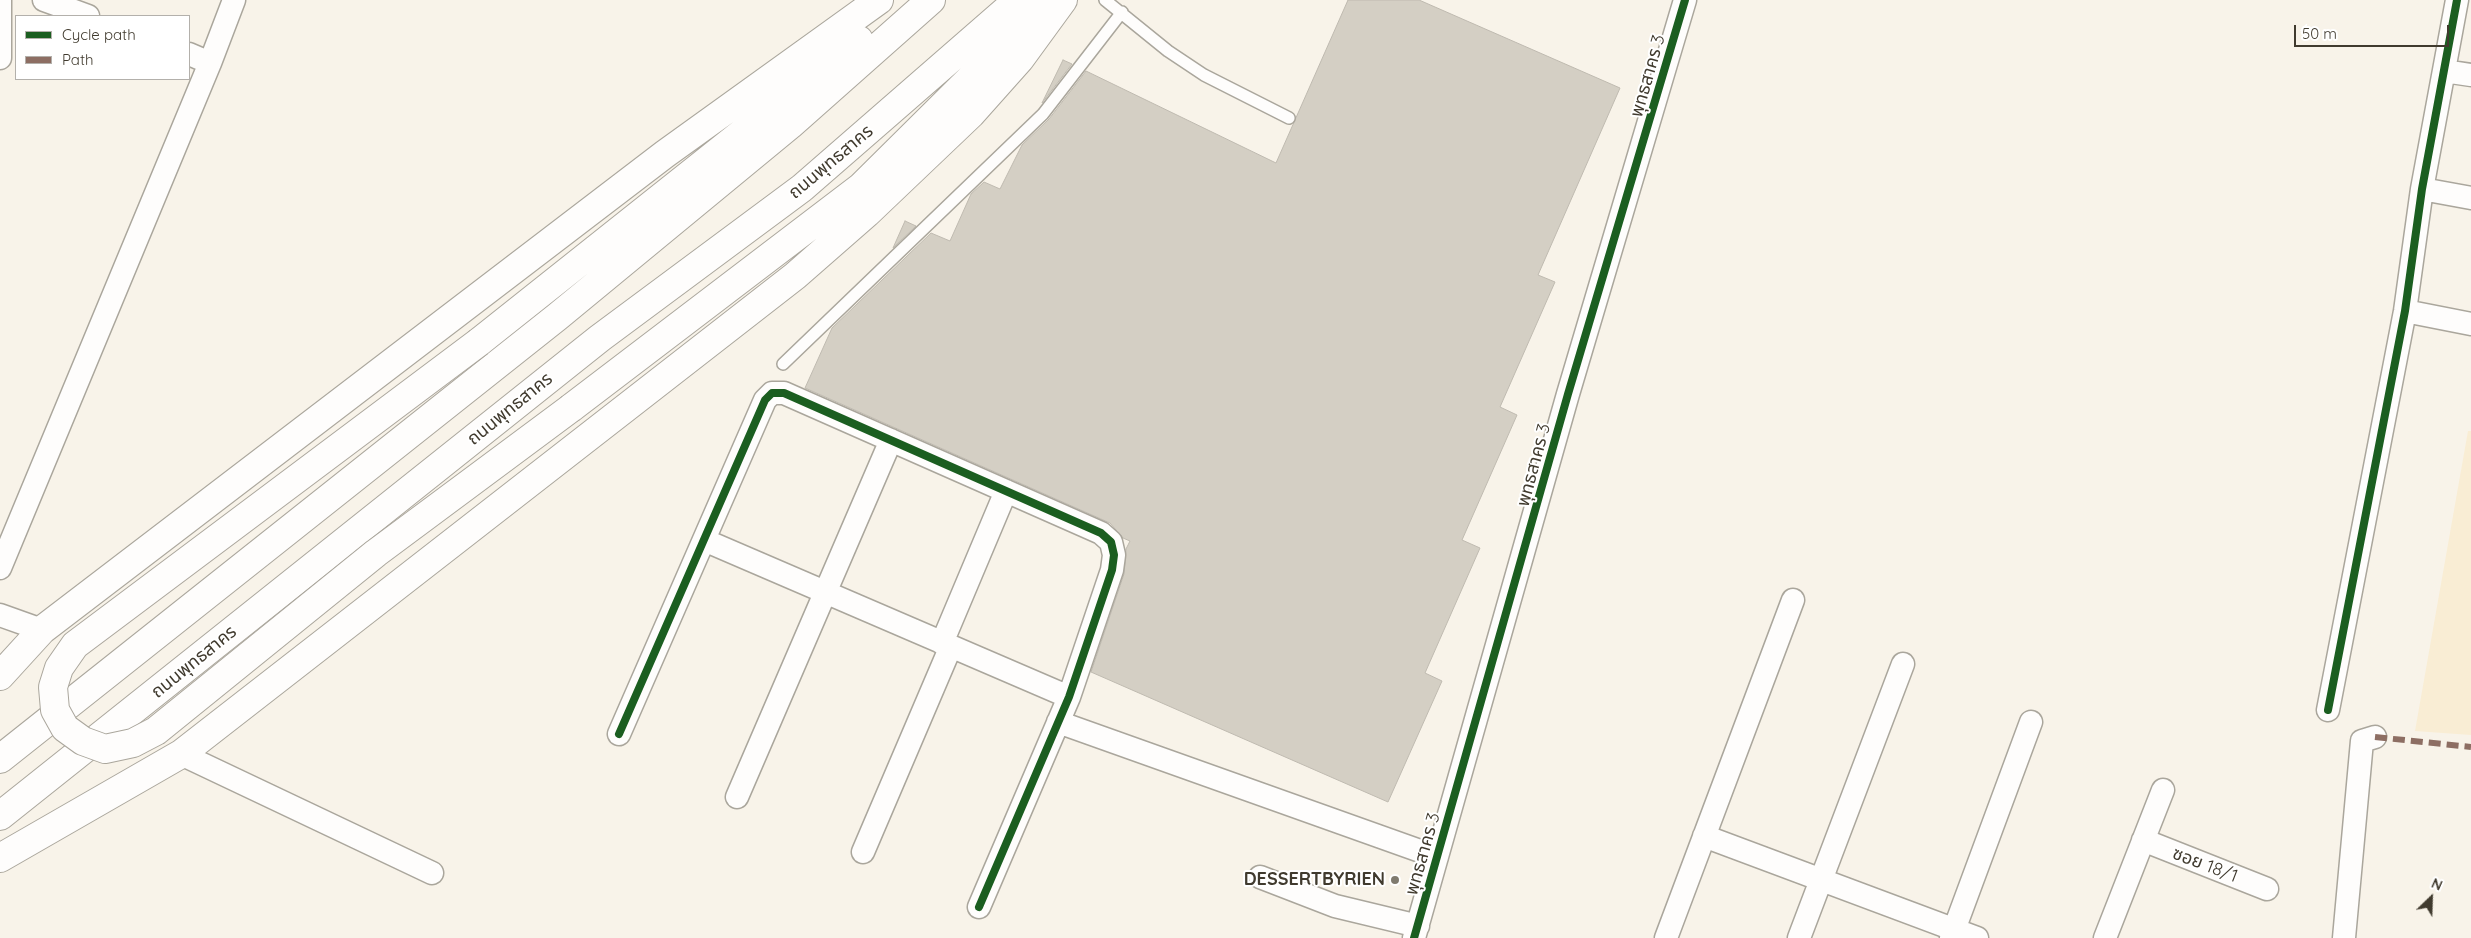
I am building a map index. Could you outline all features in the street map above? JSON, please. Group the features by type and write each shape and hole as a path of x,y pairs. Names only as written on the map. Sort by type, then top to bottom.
{"main road":[{"path":"907,0 820,72 479,342 75,645 59,668 53,687 55,710 66,728 83,741 105,749 133,743 156,732 376,553 571,408 861,187 979,70 1044,0"},
{"path":"0,759 557,316 790,125 931,0"},
{"name":"ถนนพุทธสาคร","path":"0,816 600,338 802,188 1018,0"},
{"path":"0,858 181,754 795,276 867,213 970,114 1020,59 1063,0"},
{"path":"0,676 42,630 665,154 875,1"}],"street":[{"path":"0,0 0,58"},
{"path":"44,0 85,15"},
{"path":"0,568 210,63 234,0"},
{"name":"พุทธสาคร 3","path":"1416,932 1568,394 1685,0"},
{"path":"2328,710 2405,311 2422,189 2457,0"},
{"path":"190,54 210,63"},
{"path":"2444,72 2471,76"},
{"path":"2422,189 2471,198"},
{"path":"2405,311 2471,324"},
{"path":"619,734 765,400 772,393 784,394 1102,533 1110,542 1114,555 1112,570 1069,697 979,907"},
{"path":"737,797 891,440"},
{"path":"863,852 1006,491"},
{"path":"704,540 1069,697"},
{"path":"1666,938 1793,600"},
{"path":"0,614 42,630"},
{"path":"1799,938 1903,664"},
{"path":"1058,722 1437,857"},
{"path":"1952,934 2031,722"},
{"path":"2344,938 2362,741 2375,737"},
{"path":"181,754 432,873"},
{"path":"2105,938 2163,790"},
{"path":"1704,836 1821,879 1952,934 1977,938"},
{"name":"ซอย 18/1","path":"2143,840 2267,889"},
{"path":"1260,876 1335,906 1416,932"}],"lane":[{"path":"1105,0 1168,51 1204,75 1289,118"},
{"path":"783,364 1043,114 1122,12"}],"shaded area":[{"path":"2468,431 2471,431 2471,735 2415,731"}],"building":[{"path":"1348,0 1419,0 1620,88 1538,275 1555,282 1500,407 1517,415 1462,540 1480,548 1425,673 1442,681 1388,802 1091,672 1124,574 1126,549 1130,541 1123,538 1110,523 805,388 832,328 931,233 950,241 971,194 984,182 1000,189 1022,145 1049,119 1086,71 1276,163"},
{"path":"1063,60 1072,64 1042,103"},
{"path":"905,221 916,226 893,248"}],"marked path":[{"path":"2375,737 2471,747"}],"cycle path":[{"path":"1414,938 1568,394 1685,0"},
{"path":"2328,710 2405,311 2422,189 2457,0"},
{"path":"619,734 765,400 772,393 784,393 1101,533 1111,542 1114,555 1112,570 1069,697 979,907"}],"place":[{"name":"DESSERTBYRIEN","path":"1395,880"}]}
